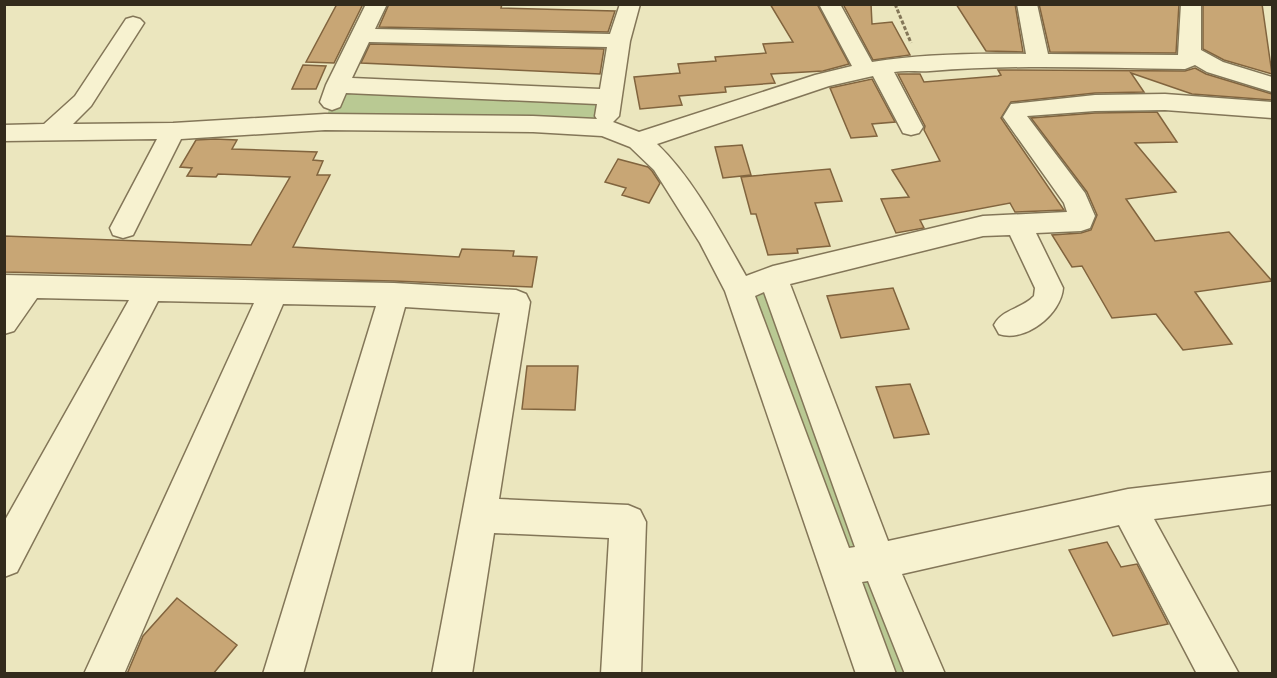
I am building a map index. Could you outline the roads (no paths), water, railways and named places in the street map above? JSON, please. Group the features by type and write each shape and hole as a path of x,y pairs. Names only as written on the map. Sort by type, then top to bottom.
{"street":[{"path":"325,122 337,85 377,4"},
{"path":"605,128 619,41 630,4"},
{"path":"829,4 911,127"},
{"path":"1027,4 1038,61"},
{"path":"639,141 693,120 823,80 909,63 921,65 979,60 1185,62 1190,57 1188,52 1191,48 1191,4"},
{"path":"49,133 83,101 133,23"},
{"path":"363,35 619,41"},
{"path":"1188,52 1215,67 1272,85"},
{"path":"337,85 610,98"},
{"path":"739,290 773,277 983,226 1081,220 1082,216 1076,200 1015,117 1019,109 1095,103 1165,102 1272,110"},
{"path":"4,133 173,131 325,122 533,124 605,128 639,141 663,164 710,237 739,290 876,674"},
{"path":"123,228 173,131"},
{"path":"1009,325 1043,307 1049,296 1049,288 1018,224"},
{"path":"773,277 878,561 925,674"},
{"path":"4,322 17,286 394,295 516,302 452,674"},
{"path":"4,559 150,290"},
{"path":"104,674 273,293"},
{"path":"283,674 394,295"},
{"path":"838,568 1128,506 1272,488"},
{"path":"1128,506 1219,674"},
{"path":"480,515 628,522 621,674"}]}
